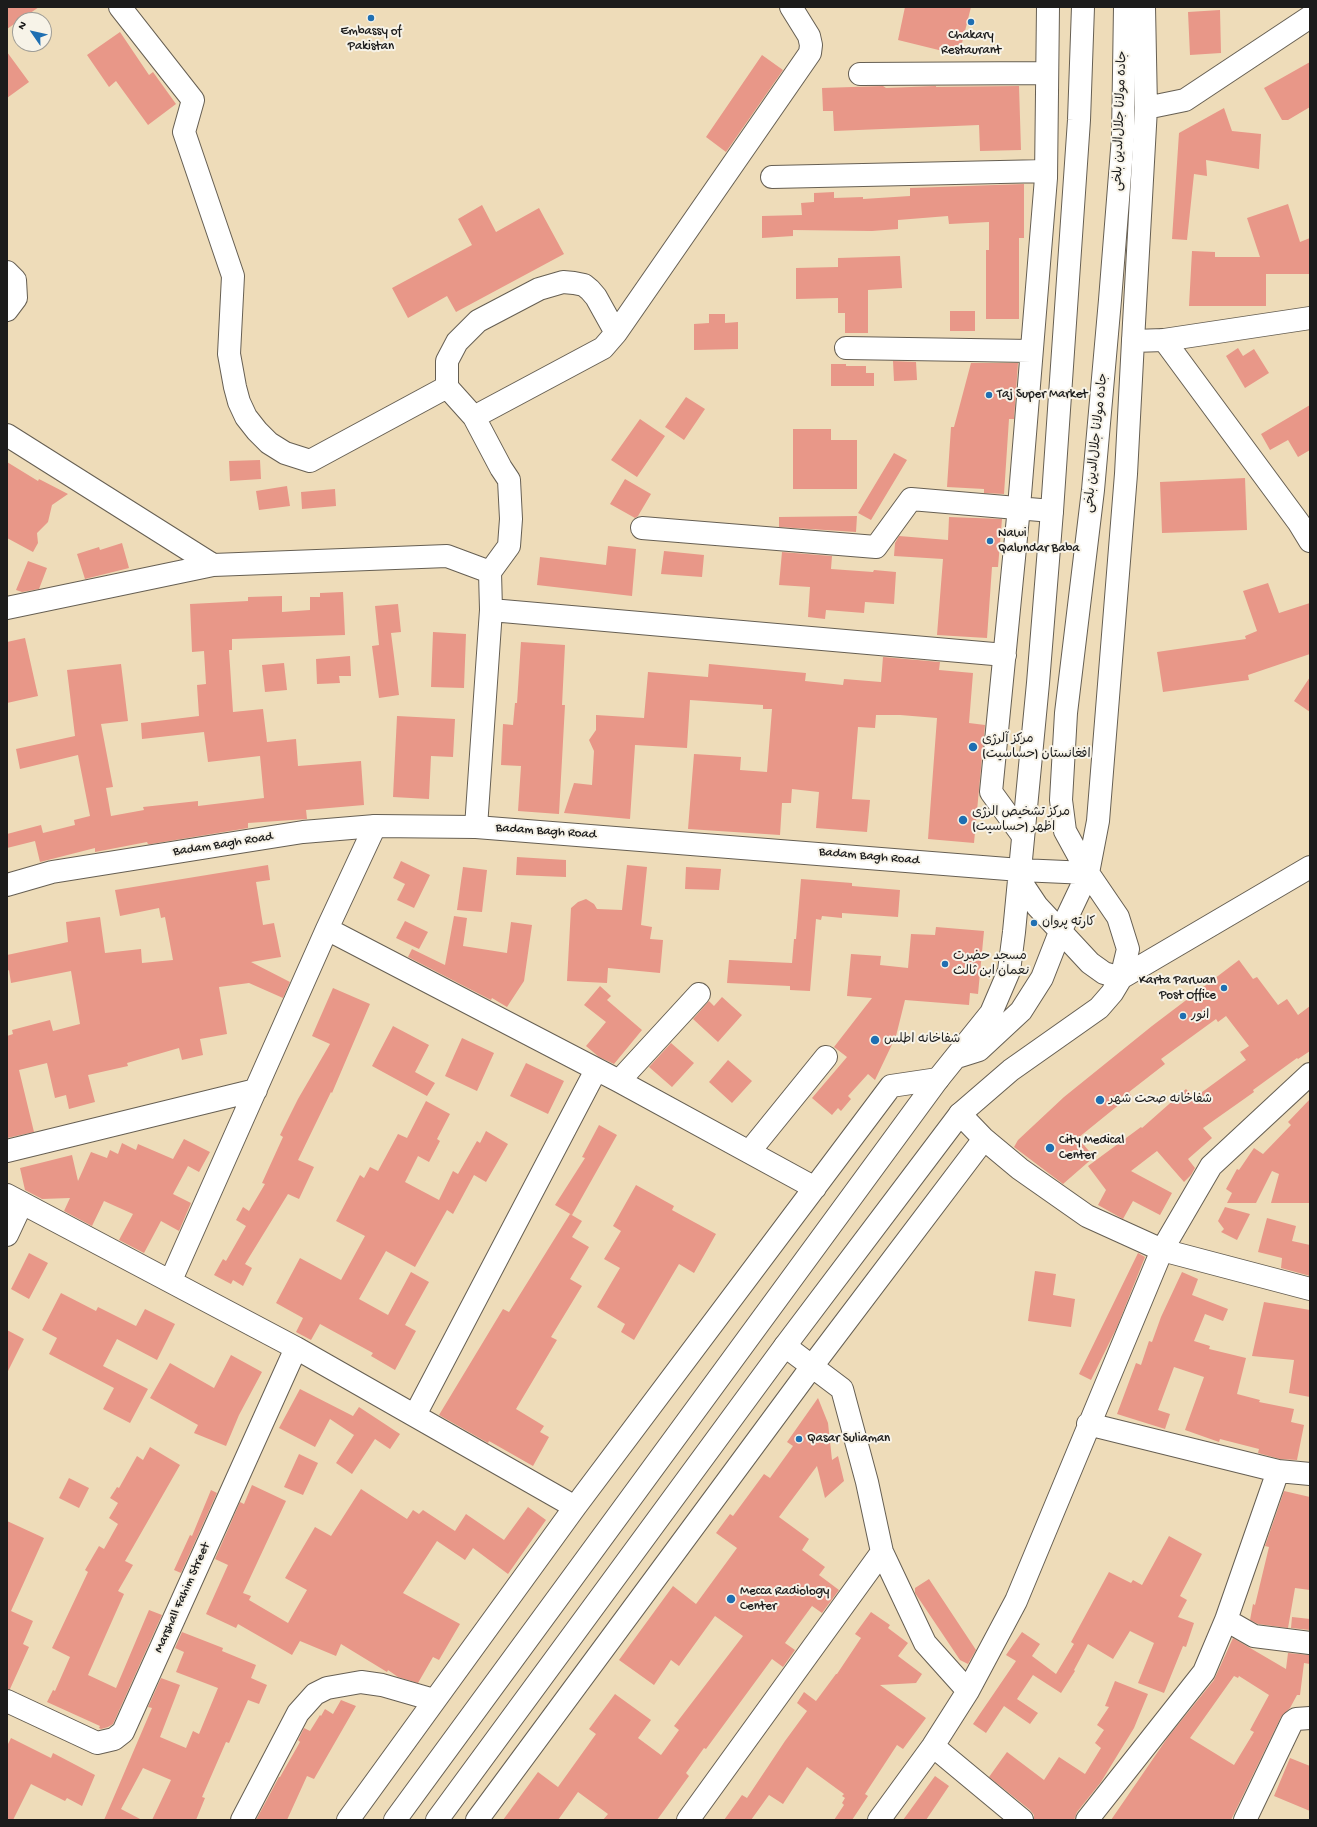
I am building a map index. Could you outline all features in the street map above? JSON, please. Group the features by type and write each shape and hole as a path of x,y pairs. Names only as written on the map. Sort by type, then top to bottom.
{"street":[{"path":"120,7 193,100 184,132 233,276 229,354 239,402 246,417 257,431 268,443 285,453 310,461 447,387"},
{"path":"474,417 603,348 616,333 810,53 811,45 809,36 791,7"},
{"path":"1024,836 991,792 1020,507 1046,171 1048,7"},
{"path":"395,1820 938,1079 991,1013 1009,971 1024,836 1052,511 1079,120 1083,7"},
{"name":"جاده مولانا جلال‌الدین بلخی","path":"1121,978 1128,949 1118,917 1088,873 1065,831 1061,800 1066,713 1092,490 1112,277 1123,137 1125,7"},
{"path":"954,1058 979,1050 1021,1011 1042,978 1060,932 1088,873 1099,814 1126,474 1146,108 1144,7"},
{"path":"1146,108 1184,100 1310,17"},
{"path":"860,74 1047,73"},
{"path":"772,178 1046,171"},
{"path":"7,272 15,280 16,298 7,310"},
{"path":"476,827 491,610 490,572 509,546 511,519 509,480 474,417 447,387 447,361 457,342 478,321 539,289 563,282 584,285 596,297 616,333"},
{"path":"1133,341 1164,340 1310,318"},
{"path":"1164,340 1306,526"},
{"path":"846,348 1031,351"},
{"path":"7,435 213,565"},
{"path":"642,528 876,547 911,499 1020,507 1052,511"},
{"path":"7,608 213,565 448,556 490,572"},
{"path":"491,610 1005,655"},
{"path":"171,1280 327,929 375,826"},
{"name":"Badam Bagh Road","path":"7,885 52,872 228,843 303,832 375,826 476,827 1020,874 1088,873"},
{"path":"437,1820 785,1346 960,1114 1011,1070 1099,1008 1112,993 1121,978 1310,867"},
{"path":"1020,874 1037,906 1090,963 1104,973 1121,978"},
{"path":"327,929 619,1082 815,1188"},
{"path":"619,1082 699,994"},
{"path":"749,1152 826,1057"},
{"path":"415,1415 596,1070"},
{"path":"879,1820 933,1746 968,1691 1016,1601 1088,1424 1162,1250 1212,1166 1310,1074"},
{"path":"348,1820 575,1507 890,1086 938,1079"},
{"path":"7,1151 256,1090"},
{"path":"960,1114 984,1139 1020,1169 1087,1216 1162,1250 1310,1289"},
{"path":"477,1820 812,1365 984,1139"},
{"path":"7,1235 14,1199 171,1280 296,1348 575,1507"},
{"path":"785,1346 842,1389 867,1482 882,1552 925,1643 968,1691"},
{"name":"Marshall Fahim Street","path":"7,1701 98,1743 114,1739 123,1732 296,1348"},
{"path":"1088,1424 1278,1471 1310,1474"},
{"path":"1087,1820 1204,1672 1226,1620 1278,1471"},
{"path":"688,1820 882,1552"},
{"path":"1226,1620 1254,1636 1310,1643"},
{"path":"242,1820 298,1713 315,1694 327,1688 361,1682 382,1685 434,1700"},
{"path":"1245,1820 1292,1722 1296,1719 1310,1718"},
{"path":"933,1746 1022,1820"}],"building":[{"path":"7,7 39,7 32,12 12,12 12,26 7,29"},
{"path":"905,7 971,7 959,55 898,40"},
{"path":"1220,10 1221,53 1190,55 1188,12"},
{"path":"120,32 149,75 153,72 176,104 148,125 116,81 109,87 87,55"},
{"path":"7,52 29,82 7,98"},
{"path":"762,55 783,70 726,152 706,137"},
{"path":"1310,62 1310,107 1288,120 1282,120 1264,88"},
{"path":"883,86 886,88 936,86 1019,86 1021,150 980,151 979,125 834,131 833,111 823,111 822,88"},
{"path":"1224,108 1232,131 1261,134 1259,169 1206,160 1207,176 1194,174 1187,240 1172,239 1179,133"},
{"path":"1024,184 1024,238 1019,238 1019,319 986,319 986,250 989,250 989,222 949,224 948,216 898,220 898,229 872,231 793,230 793,236 762,238 762,216 802,215 801,203 814,202 814,193 834,192 834,198 863,197 863,199 910,196 910,188"},
{"path":"1288,204 1300,242 1310,238 1310,274 1266,274 1266,306 1189,306 1192,251 1215,252 1215,257 1260,257 1247,218"},
{"path":"482,205 496,232 539,208 564,254 456,312 447,296 408,318 392,288 472,245 458,219"},
{"path":"900,256 902,288 868,290 868,333 845,333 845,313 838,313 838,298 796,299 796,268 838,267 838,258"},
{"path":"950,311 975,311 975,331 950,331"},
{"path":"709,314 725,314 725,323 738,322 738,349 694,350 694,324 709,323"},
{"path":"1238,348 1243,356 1254,349 1269,373 1245,388 1226,356"},
{"path":"893,361 916,362 917,380 894,381"},
{"path":"971,363 1018,363 1014,419 1009,419 1004,494 984,493 984,489 947,487 951,427 954,427"},
{"path":"831,364 866,366 866,373 874,373 874,386 831,386"},
{"path":"686,397 705,409 684,440 665,427"},
{"path":"1310,405 1310,450 1298,457 1288,440 1270,450 1261,434"},
{"path":"640,419 665,436 637,477 611,460"},
{"path":"793,429 831,429 831,440 857,440 857,489 793,489"},
{"path":"894,453 907,460 871,520 858,513"},
{"path":"260,460 261,479 230,481 229,461"},
{"path":"7,462 38,481 39,479 68,494 52,505 48,522 37,533 38,543 33,552 7,538"},
{"path":"1245,478 1247,530 1162,533 1160,482"},
{"path":"625,479 651,494 638,516 635,518 610,504"},
{"path":"287,486 290,506 259,510 256,491"},
{"path":"335,489 336,506 302,509 301,492"},
{"path":"857,516 856,532 779,527 779,517"},
{"path":"949,517 1002,519 998,567 992,567 987,638 937,635 943,559 894,556 895,543 899,536 948,540"},
{"path":"122,543 129,568 85,579 77,554 99,547 100,550"},
{"path":"608,546 636,549 632,596 537,585 540,557 606,565"},
{"path":"664,551 704,555 702,577 661,574"},
{"path":"782,552 832,556 831,569 896,572 894,604 865,602 864,613 826,610 825,619 808,617 810,587 779,585"},
{"path":"28,561 47,568 39,589 22,592 16,590"},
{"path":"1268,583 1279,613 1310,603 1310,654 1248,675 1249,680 1163,692 1157,652 1246,639 1245,636 1257,631 1243,591"},
{"path":"343,592 345,635 232,639 232,650 229,650 233,712 263,709 267,742 296,739 298,766 361,761 364,805 306,810 307,819 248,823 248,828 151,844 148,844 147,842 95,852 95,848 40,862 35,841 7,848 7,834 41,825 43,833 75,825 74,820 90,816 78,755 20,769 16,749 75,736 67,670 121,664 128,721 101,724 113,787 106,788 111,816 144,810 143,807 198,801 198,806 264,798 260,756 208,762 204,732 142,739 141,723 199,716 197,685 206,684 204,651 192,652 190,604 248,601 248,597 282,596 282,612 310,610 310,597 320,597 320,593"},
{"path":"398,604 401,632 391,633 399,695 379,698 372,646 379,645 375,606"},
{"path":"433,632 466,634 464,688 431,687"},
{"path":"25,638 38,696 7,703 7,642"},
{"path":"521,642 565,645 562,705 565,705 559,814 518,811 521,766 501,765 503,724 513,725 515,703 517,703"},
{"path":"350,656 351,676 339,676 340,683 317,684 316,659"},
{"path":"883,657 940,662 939,670 973,673 969,723 985,725 974,843 928,839 937,718 900,715 876,715 875,728 858,727 852,799 870,800 867,832 816,828 819,792 792,789 791,803 782,803 780,835 688,829 694,754 741,757 740,770 767,772 772,709 763,709 763,705 690,700 687,748 635,745 630,819 564,813 574,783 592,785 594,751 589,740 596,730 596,715 644,718 648,672 708,677 709,664 806,673 805,681 843,685 844,679 881,682"},
{"path":"284,663 287,690 265,692 262,665"},
{"path":"1310,677 1310,712 1294,701"},
{"path":"397,716 455,719 453,757 431,756 429,799 393,797"},
{"path":"517,857 566,860 566,877 516,875"},
{"path":"401,861 430,875 414,908 397,900 405,884 393,878"},
{"path":"268,865 270,880 256,882 263,925 274,923 281,957 251,962 290,982 283,998 249,983 219,987 227,1034 200,1039 203,1055 182,1060 179,1048 127,1063 128,1066 88,1075 95,1102 69,1109 66,1095 55,1098 47,1063 19,1070 34,1132 7,1138 7,1036 13,1034 12,1030 50,1020 53,1031 80,1024 71,971 11,983 9,970 7,971 7,955 68,942 66,922 100,917 105,953 141,949 142,963 173,960 165,917 161,918 159,908 120,916 115,890"},
{"path":"627,865 647,867 641,925 652,927 650,939 663,940 660,973 608,968 607,983 567,981 571,908 578,902 586,899 594,904 597,909 622,910"},
{"path":"463,867 487,870 482,912 457,910"},
{"path":"686,867 721,869 719,890 685,889"},
{"path":"801,879 852,883 852,886 900,890 898,917 842,913 842,918 822,916 821,920 816,919 810,991 790,990 790,986 727,983 729,960 792,963 794,939 796,939"},
{"path":"454,916 467,918 463,946 507,953 511,922 532,925 524,981 507,1007 492,998 491,1000 408,957 412,949 445,965"},
{"path":"405,921 428,932 419,949 396,938"},
{"path":"936,927 984,931 978,994 970,993 969,1005 905,1000 896,1036 875,1080 868,1074 848,1096 851,1099 841,1111 838,1108 832,1115 812,1098 847,1057 834,1047 872,998 847,996 851,954 881,956 880,965 908,968 911,934 935,935"},
{"path":"1239,960 1253,979 1257,977 1278,1005 1287,999 1298,1015 1310,1006 1310,1051 1298,1059 1297,1058 1253,1090 1254,1092 1203,1128 1212,1138 1188,1159 1195,1168 1184,1182 1157,1151 1131,1171 1172,1193 1160,1215 1133,1201 1123,1219 1098,1205 1106,1190 1088,1166 1141,1127 1142,1128 1186,1089 1194,1098 1246,1060 1240,1052 1249,1046 1226,1016 1218,1022 1216,1019 1161,1059 1165,1064 1129,1092 1131,1095 1078,1138 1094,1157 1063,1184 1014,1147 1018,1140 1064,1097 1152,1026"},
{"path":"600,986 611,996 607,1000 642,1030 614,1064 599,1057 586,1046 606,1022 584,1005"},
{"path":"333,988 370,1004 332,1093 331,1092 298,1160 314,1167 299,1199 288,1194 245,1264 252,1268 243,1286 233,1280 231,1284 214,1275 223,1259 226,1261 246,1226 236,1220 243,1207 249,1211 265,1184 262,1183 283,1137 280,1135 298,1099 330,1044 312,1036"},
{"path":"722,997 742,1015 718,1042 693,1019 709,1001 714,1006"},
{"path":"393,1026 429,1045 415,1072 435,1083 427,1096 372,1066"},
{"path":"462,1038 494,1053 477,1091 445,1076"},
{"path":"671,1043 694,1063 672,1087 649,1067"},
{"path":"728,1060 752,1081 732,1103 709,1082"},
{"path":"526,1063 564,1081 548,1114 510,1096"},
{"path":"1310,1099 1310,1203 1271,1203 1279,1174 1272,1171 1256,1203 1227,1203 1232,1193 1226,1189 1237,1169 1239,1170 1254,1148 1263,1154 1291,1125 1288,1122"},
{"path":"426,1101 450,1114 437,1139 440,1141 429,1162 418,1156 405,1182 439,1200 453,1171 458,1174 477,1141 480,1143 486,1131 508,1144 486,1182 474,1175 453,1214 447,1210 415,1267 386,1251 359,1299 388,1315 411,1272 429,1282 405,1325 416,1331 395,1370 371,1356 373,1353 320,1324 311,1340 296,1332 303,1318 276,1303 300,1258 341,1280 365,1236 336,1221 360,1175 364,1178 370,1167 378,1171 398,1134 407,1138"},
{"path":"599,1125 617,1135 572,1215 555,1205 585,1158 582,1157"},
{"path":"184,1139 210,1152 199,1172 188,1166 173,1194 191,1203 179,1231 161,1221 144,1253 119,1240 133,1214 104,1201 92,1226 64,1211 70,1198 42,1199 25,1190 20,1168 72,1155 78,1181 91,1152 107,1158 110,1150 118,1154 122,1143 136,1150 138,1144 173,1159"},
{"path":"636,1185 674,1206 672,1210 716,1234 694,1273 679,1264 634,1340 621,1332 625,1324 597,1307 620,1268 604,1259 621,1231 613,1226"},
{"path":"1225,1207 1250,1214 1237,1240 1221,1232 1224,1229 1218,1221"},
{"path":"570,1214 582,1221 572,1237 589,1247 570,1279 582,1286 551,1337 557,1340 516,1409 544,1426 540,1432 549,1437 533,1466 489,1441 488,1443 439,1415 503,1309 509,1312"},
{"path":"1267,1218 1296,1226 1292,1241 1310,1245 1310,1276 1281,1268 1282,1258 1258,1252"},
{"path":"29,1253 48,1263 29,1299 11,1289"},
{"path":"1138,1253 1145,1257 1117,1327 1091,1380 1079,1374"},
{"path":"1035,1271 1056,1274 1053,1295 1075,1299 1071,1327 1028,1321"},
{"path":"1182,1272 1198,1279 1192,1295 1228,1309 1223,1321 1205,1314 1194,1341 1210,1346 1209,1349 1246,1358 1237,1394 1260,1400 1259,1402 1294,1409 1291,1422 1304,1425 1297,1460 1280,1459 1258,1453 1259,1449 1220,1439 1219,1442 1185,1430 1204,1377 1174,1367 1158,1410 1170,1414 1165,1429 1117,1414 1136,1363 1141,1365 1149,1341 1152,1342 1161,1317"},
{"path":"61,1293 96,1311 98,1307 136,1326 145,1309 175,1324 157,1360 117,1339 103,1366 148,1389 130,1423 103,1409 114,1388 49,1354 57,1338 42,1330"},
{"path":"1264,1302 1310,1310 1310,1397 1289,1393 1294,1360 1252,1356"},
{"path":"7,1330 24,1339 7,1373"},
{"path":"231,1355 262,1372 239,1415 226,1446 194,1433 198,1425 150,1398 170,1363 214,1388"},
{"path":"300,1389 353,1416 359,1407 400,1434 390,1449 375,1439 352,1474 336,1463 354,1435 330,1419 315,1447 279,1428"},
{"path":"818,1398 828,1423 832,1460 838,1456 844,1481 825,1498 817,1466 779,1517 809,1539 802,1550 825,1567 819,1575 839,1590 822,1613 812,1606 785,1643 795,1650 783,1667 772,1659 706,1749 704,1748 686,1773 689,1776 657,1820 603,1820 608,1814 578,1792 558,1820 503,1820 538,1772 558,1787 596,1734 589,1729 615,1694 651,1720 638,1738 661,1755 679,1730 674,1726 743,1636 715,1616 679,1666 671,1660 654,1685 619,1660 673,1586 696,1604 737,1548 716,1533 730,1514 733,1516 764,1474 770,1478 793,1446 787,1442"},
{"path":"150,1447 180,1465 125,1561 133,1565 118,1591 124,1594 88,1675 116,1688 149,1610 162,1615 113,1724 101,1729 99,1728 100,1726 47,1702 53,1690 55,1691 70,1657 52,1648 88,1572 85,1570 99,1546 104,1549 118,1524 109,1518 118,1503 110,1498 117,1487 119,1488 137,1456 143,1460"},
{"path":"299,1454 318,1463 303,1495 284,1487"},
{"path":"69,1478 89,1488 79,1508 59,1498"},
{"path":"252,1485 286,1501 243,1593 251,1596 249,1600 288,1623 307,1590 285,1578 315,1527 331,1536 361,1489 407,1519 413,1510 419,1514 423,1510 455,1531 466,1514 504,1540 528,1507 546,1520 508,1574 473,1548 465,1560 437,1541 403,1593 460,1624 439,1660 433,1657 418,1683 398,1677 388,1670 387,1672 341,1644 336,1656 300,1641 292,1655 238,1624 236,1628 206,1614 228,1565 215,1559 240,1502 244,1504"},
{"path":"211,1490 217,1493 181,1573 174,1570 190,1535 192,1536"},
{"path":"1284,1491 1310,1497 1310,1590 1295,1588 1288,1628 1258,1624 1250,1620 1269,1547 1265,1546"},
{"path":"7,1521 44,1538 11,1611 33,1621 23,1644 29,1647 10,1689 7,1689"},
{"path":"1169,1536 1202,1554 1180,1596 1187,1600 1178,1617 1194,1623 1186,1647 1183,1646 1164,1693 1138,1683 1154,1643 1130,1631 1113,1659 1088,1644 1074,1670 1075,1671 1061,1693 1033,1675 1017,1699 1038,1713 1030,1724 1004,1706 986,1733 973,1724 1016,1661 1006,1655 1022,1632 1040,1644 1032,1656 1056,1674 1074,1644 1071,1642 1109,1572 1131,1583 1133,1580 1142,1585"},
{"path":"929,1579 976,1650 968,1664 960,1660 915,1593 915,1588"},
{"path":"871,1612 890,1625 888,1628 908,1643 898,1656 922,1674 916,1683 880,1685 926,1718 903,1749 897,1745 865,1794 868,1796 852,1820 834,1820 844,1805 842,1803 845,1798 842,1796 844,1794 807,1767 783,1804 769,1795 751,1820 724,1820 742,1795 747,1798 807,1711 797,1703 804,1692 816,1701 837,1674 861,1638 855,1634"},
{"path":"1292,1617 1310,1619 1310,1630 1291,1628"},
{"path":"182,1632 223,1648 222,1651 256,1665 251,1678 267,1685 259,1704 248,1700 229,1743 226,1742 202,1797 205,1798 196,1820 152,1820 171,1780 143,1768 121,1809 142,1820 104,1820 152,1708 148,1707 161,1678 180,1685 160,1737 186,1748 193,1731 199,1734 218,1688 176,1672 184,1652 175,1648"},
{"path":"1233,1638 1286,1669 1288,1653 1310,1655 1310,1664 1304,1663 1300,1695 1297,1695 1290,1708 1281,1717 1231,1820 1111,1820 1168,1737 1214,1680","holes":["1234,1676 1238,1678 1239,1676 1269,1695 1250,1730 1254,1732 1234,1765 1190,1738"]},
{"path":"1115,1681 1148,1694 1134,1728 1101,1782 1077,1812 1074,1820 1034,1820 1034,1815 1030,1810 989,1777 1007,1752 1044,1780 1059,1757 1085,1774 1101,1748 1095,1743 1104,1730 1097,1725 1109,1707 1105,1706"},
{"path":"341,1700 356,1706 314,1779 307,1776 287,1820 256,1820 300,1742 298,1740 304,1728 310,1731 325,1709 333,1714"},
{"path":"11,1738 51,1758 53,1753 95,1775 82,1806 67,1798 65,1801 31,1784 13,1820 7,1820 7,1746"},
{"path":"1290,1758 1310,1766 1310,1811 1274,1796"},
{"path":"935,1776 949,1786 926,1820 903,1820"}],"place":[{"name":"Embassy of Pakistan","path":"371,18"},
{"name":"Chakary Restaurant","path":"971,22"},
{"name":"Taj Super Market","path":"989,395"},
{"name":"Nawi Qalundar Baba","path":"990,541"},
{"name":"مرکز آلرژی (حساسیت) افغانستان","path":"973,747"},
{"name":"مرکز تشخیص الرژی (حساسیت) اظهر","path":"963,820"},
{"name":"کارته پروان","path":"1034,923"},
{"name":"مسجد حضرت نعمان ابن ثالث","path":"945,964"},
{"name":"Karta Parwan Post Office","path":"1224,988"},
{"name":"انور","path":"1183,1016"},
{"name":"شفاخانه اطلس","path":"875,1040"},
{"name":"شفاخانه صحت شهر","path":"1100,1100"},
{"name":"City Medical Center","path":"1050,1148"},
{"name":"Qasar Suliaman","path":"799,1439"},
{"name":"Mecca Radiology Center","path":"731,1599"}]}
